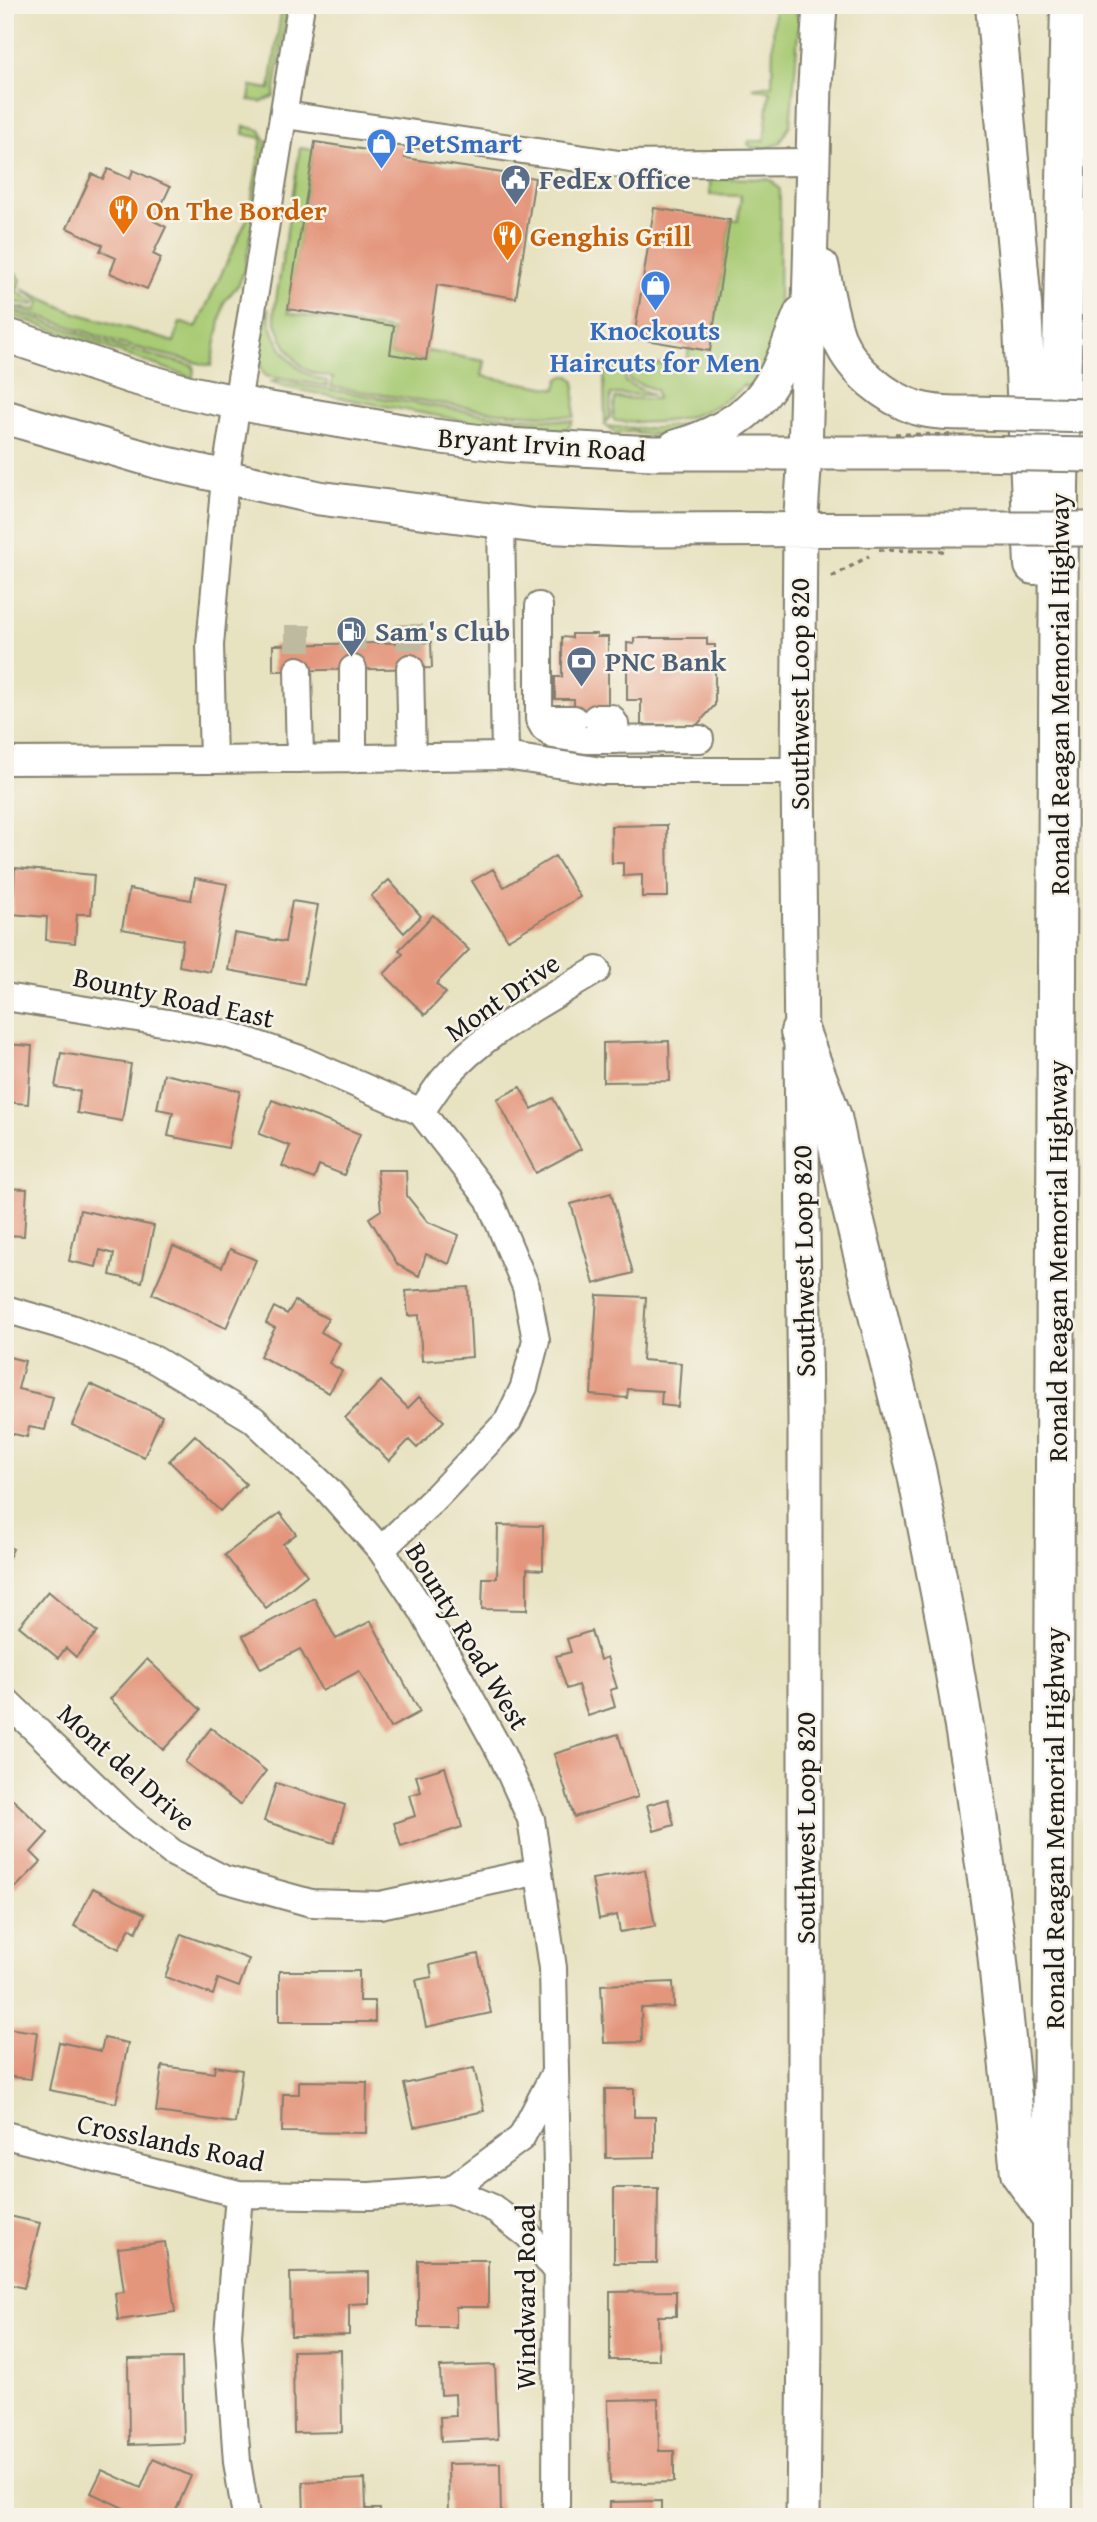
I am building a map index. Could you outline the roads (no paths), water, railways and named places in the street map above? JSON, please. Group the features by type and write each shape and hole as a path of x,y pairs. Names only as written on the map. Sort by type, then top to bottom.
{"highway":[{"path":"995,5 1022,305 1036,610 1035,1211 1057,1248"},
{"name":"Ronald Reagan Memorial Highway","path":"1053,2517 1059,487 1070,5"},
{"path":"800,1032 832,1117 916,1468 973,1779 996,1943 1020,2173 1052,2218"}],"main road":[{"name":"Southwest Loop 820","path":"803,2517 805,1285 798,771 800,529 805,455 812,162 820,5"},
{"path":"811,214 841,344 872,382 895,398 917,408 971,414 1092,416"},
{"path":"652,453 715,432 757,402 776,373 808,294"},
{"name":"Bryant Irvin Road","path":"5,335 132,377 237,403 426,435 507,445 652,453 1092,455"},
{"path":"5,417 225,478 346,502 537,526 631,530 1092,529"}],"street":[{"path":"213,760 210,645 225,478 301,5"},
{"path":"285,115 619,164 812,162"},
{"path":"501,522 505,757"},
{"path":"540,606 539,719 544,728 553,735 586,740 700,739"},
{"path":"411,668 412,758"},
{"path":"353,669 353,759"},
{"path":"298,670 300,759"},
{"path":"539,719 611,718 623,740 630,771"},
{"path":"5,761 505,757 602,771 798,771"},
{"name":"Mont Drive","path":"421,1112 442,1080 471,1051 526,1012 597,970"},
{"name":"Bounty Road East","path":"5,996 226,1034 297,1058 421,1112 489,1199 526,1287 536,1340 524,1387 508,1421 381,1550"},
{"name":"Bounty Road West","path":"5,1309 71,1328 155,1360 253,1419 328,1490 381,1550 422,1609 502,1755 531,1819 553,1968 553,2077"},
{"name":"Mont del Drive","path":"5,1700 127,1817 173,1853 224,1879 312,1903 380,1905 540,1871"},
{"path":"451,2190 521,2138 553,2077"},
{"name":"Windward Road","path":"553,2077 557,2172 556,2517"},
{"name":"Crosslands Road","path":"5,2135 239,2194 370,2196 451,2190 493,2208 529,2236 557,2272"},
{"path":"239,2194 228,2335 237,2462 246,2517"}],"tunnel":[{"path":"410,624 410,668"},
{"path":"298,625 298,670"},
{"path":"352,625 353,669"}],"place":[{"name":"PetSmart","path":"382,170"},
{"name":"FedEx Office","path":"516,206"},
{"name":"On The Border","path":"123,237"},
{"name":"Genghis Grill","path":"507,263"},
{"name":"Knockouts Haircuts for Men","path":"655,313"},
{"name":"Sam's Club","path":"352,658"},
{"name":"PNC Bank","path":"582,688"}]}
